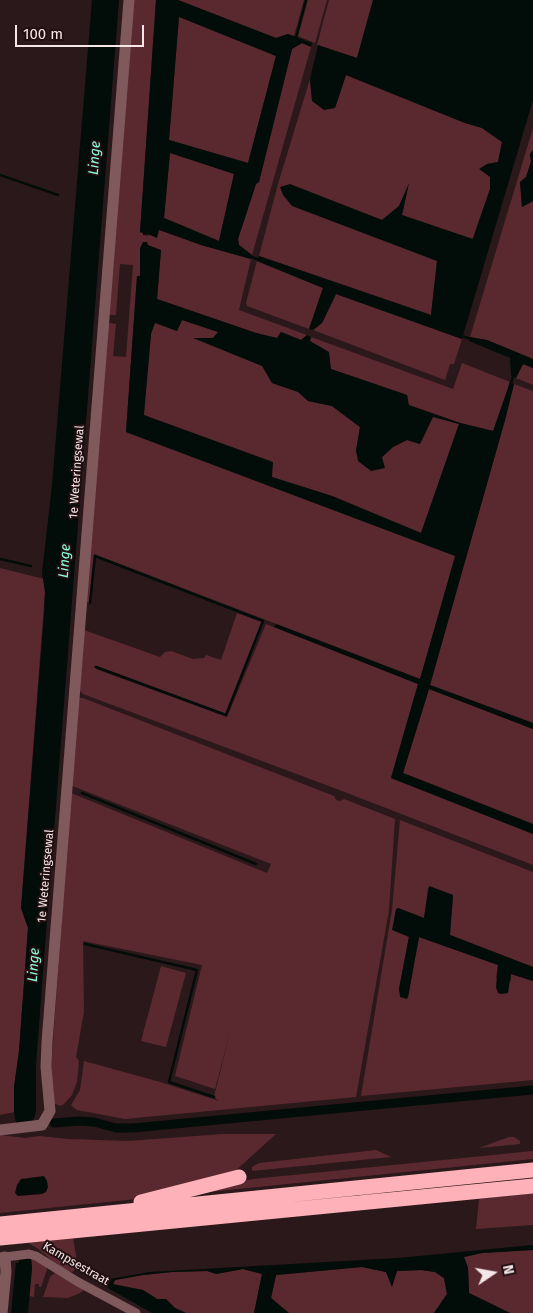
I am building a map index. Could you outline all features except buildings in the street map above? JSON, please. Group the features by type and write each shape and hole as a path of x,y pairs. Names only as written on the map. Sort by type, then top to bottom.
{"highway":[{"path":"0,1224 533,1170"},
{"path":"113,1212 141,1202 239,1177"},
{"path":"0,1238 533,1186"}],"street":[{"name":"1e Weteringsewal","path":"0,1130 42,1125 50,1111 46,1067 47,1042 129,0"},
{"name":"Kampsestraat","path":"3,1258 24,1254 36,1256 78,1282 136,1313"},
{"path":"2,1313 6,1272 3,1258"}],"shaded area":[{"path":"133,0 156,0 140,232 148,236 159,229 201,245 251,259 239,310 307,335 301,340 281,332 277,338 256,333 157,299 161,250 140,263 140,276 137,276 126,432 456,556 420,679 94,554 89,603 86,601 106,325 110,323 116,324 113,356 126,357 133,265 120,264 116,315 108,313"},
{"path":"178,0 304,0 294,36 288,34 276,38"},
{"path":"308,0 327,0 315,43 298,36"},
{"path":"329,0 373,0 357,58 317,45"},
{"path":"179,16 276,56 248,163 169,140"},
{"path":"302,43 311,47 252,255 239,245 238,239 256,184 259,182 292,49"},
{"path":"346,75 465,123 482,128 502,142 498,162 487,164 491,177 490,189 472,240 402,215 408,187 399,206 382,220 337,203 392,243 437,261 431,315 259,256 278,184 310,79 312,101 335,108"},
{"path":"533,128 531,162 526,177 520,182 522,207 533,201 533,359 487,340 470,337"},
{"path":"170,152 234,174 219,241 164,218"},
{"path":"257,261 323,288 309,329 247,306 246,303"},
{"path":"336,294 462,339 454,364 450,364 445,380 313,330 322,323"},
{"path":"182,320 219,332 213,338 195,338 263,366 272,383 299,392 308,401 332,406 360,427 356,451 382,457 393,447 407,440 420,444 433,416 459,424 421,533 332,496 272,477 143,415 151,333 155,322 177,331"},
{"path":"311,337 453,389 462,363 510,382 494,431 460,423 408,405 407,395 331,369 310,341"},
{"path":"523,364 533,368 533,385 516,378"},
{"path":"514,384 533,391 533,723 430,685"},
{"path":"0,568 44,579 45,592 21,908 28,928 19,1051 14,1087 14,1112 0,1115"},
{"path":"237,613 262,622 226,714 94,666 96,669 227,717 266,624 418,684 391,778 533,834 533,865 83,694 79,690 84,630 160,657 165,652 171,651 193,659 204,658 206,655 221,660"},
{"path":"429,689 533,729 533,824 403,773"},
{"path":"79,698 334,796 336,800 344,799 395,819 389,910 356,1097 125,1119 77,1110 71,1105 80,1090 84,1061 219,1101 214,1097 230,1032 215,1089 175,1076 202,965 83,941 84,1012 76,1057 79,1061 77,1082 72,1095 64,1104 60,1106 52,1102 50,1084 71,793 267,873 271,864 70,785"},
{"path":"400,820 533,872 533,967 450,935 453,895 431,887 428,888 424,918 398,908 409,936 399,989 408,997 419,937 498,965 496,978 511,981 511,974 533,981 533,1080 361,1096 392,910"},
{"path":"161,966 186,973 166,1047 141,1041"},
{"path":"223,1134 276,1134 234,1172 156,1197 0,1213 0,1135 25,1138 40,1136 128,1141"},
{"path":"514,1137 520,1141 520,1144 479,1148"},
{"path":"376,1150 391,1157 252,1171 252,1167 259,1163"},
{"path":"533,1151 533,1159 199,1193 226,1184 253,1179"},
{"path":"533,1193 533,1225 476,1229 479,1199"},
{"path":"73,1238 78,1267 72,1272 62,1269 28,1243"},
{"path":"533,1250 533,1313 510,1313 469,1293 468,1268 464,1257 482,1253"},
{"path":"31,1258 35,1258 46,1266 47,1269 41,1287 39,1287 39,1284 35,1284 34,1297 29,1296 32,1268"},
{"path":"362,1267 386,1272 392,1286 397,1271 421,1270 435,1272 444,1278 447,1294 434,1313 289,1313 271,1298 276,1275"},
{"path":"243,1269 262,1274 254,1313 186,1313 175,1308 166,1299 157,1299 143,1290 113,1285 115,1280 143,1275 207,1271 216,1274"},
{"path":"55,1273 85,1289 68,1298 43,1297 50,1277"}],"water":[{"name":"Linge","path":"92,0 119,0 36,1065 36,1112 33,1121 16,1124 14,1087 19,1051 28,928 21,908 44,614 45,592 42,573 52,485"},
{"path":"156,0 178,0 276,38 288,34 312,43 311,47 302,43 292,49 259,182 256,184 238,239 239,245 252,255 251,259 201,245 159,230 157,238 148,234 143,235 140,232","holes":["179,17 276,56 248,163 169,140","170,153 234,174 219,241 164,218"]},
{"path":"373,0 533,0 533,100 462,339 336,294 322,323 313,330 309,329 323,288 257,261 259,256 431,315 437,261 292,206 283,195 280,187 290,184 382,220 399,206 409,183 402,215 473,239 490,189 490,177 479,169 487,164 498,162 502,142 482,128 465,123 346,75 335,108 324,110 312,101 310,79 318,45 357,58"},
{"path":"533,150 533,201 522,207 520,182 526,177 531,162 530,154"},
{"path":"143,242 147,242 148,245 161,250 157,299 256,333 277,338 281,332 301,340 307,335 311,337 310,341 329,352 331,369 407,395 409,405 460,423 493,431 510,382 514,384 430,685 533,723 533,729 429,689 403,773 533,824 533,834 391,778 418,684 274,627 276,624 420,679 455,556 126,432 137,276 140,276 140,248","holes":["182,320 218,332 213,338 193,338 262,366 272,383 298,392 308,401 332,406 360,427 356,451 358,461 371,471 385,468 382,457 393,447 407,440 420,444 433,417 459,424 421,533 332,496 272,477 273,462 144,415 151,334 155,323 177,331"]},
{"path":"470,337 487,340 533,359 533,368 523,364 516,378 511,376 510,358 469,341"},
{"path":"429,886 453,895 450,935 533,967 533,981 511,974 508,993 498,993 496,987 498,965 419,937 408,997 407,999 400,997 399,989 409,937 392,930 396,909 398,908 424,918"},
{"path":"44,1176 48,1187 46,1192 18,1196 15,1193 21,1179"},
{"path":"533,1245 533,1250 482,1253 464,1257 468,1268 469,1293 510,1313 434,1313 447,1294 444,1278 435,1272 421,1270 397,1271 392,1287 386,1272 362,1267 276,1275 271,1298 289,1313 254,1313 262,1274 243,1269 216,1274 207,1271 143,1275 115,1280 113,1284 143,1290 157,1299 166,1299 175,1308 186,1313 152,1313 108,1288 110,1279 149,1272 398,1258"},
{"path":"31,1258 32,1268 28,1313 11,1313 16,1263 19,1263 19,1260"}],"waterway":[{"path":"296,38 306,0"},
{"path":"0,175 58,195"},
{"path":"249,256 260,260"},
{"path":"462,336 473,340"},
{"path":"510,386 514,374"},
{"path":"90,603 95,556 263,621 226,715 96,667"},
{"path":"0,559 31,566"},
{"path":"82,793 256,864"},
{"path":"85,944 197,970 169,1082 214,1097"},
{"path":"54,1123 79,1121 94,1122 116,1128 133,1128 533,1090"}]}
